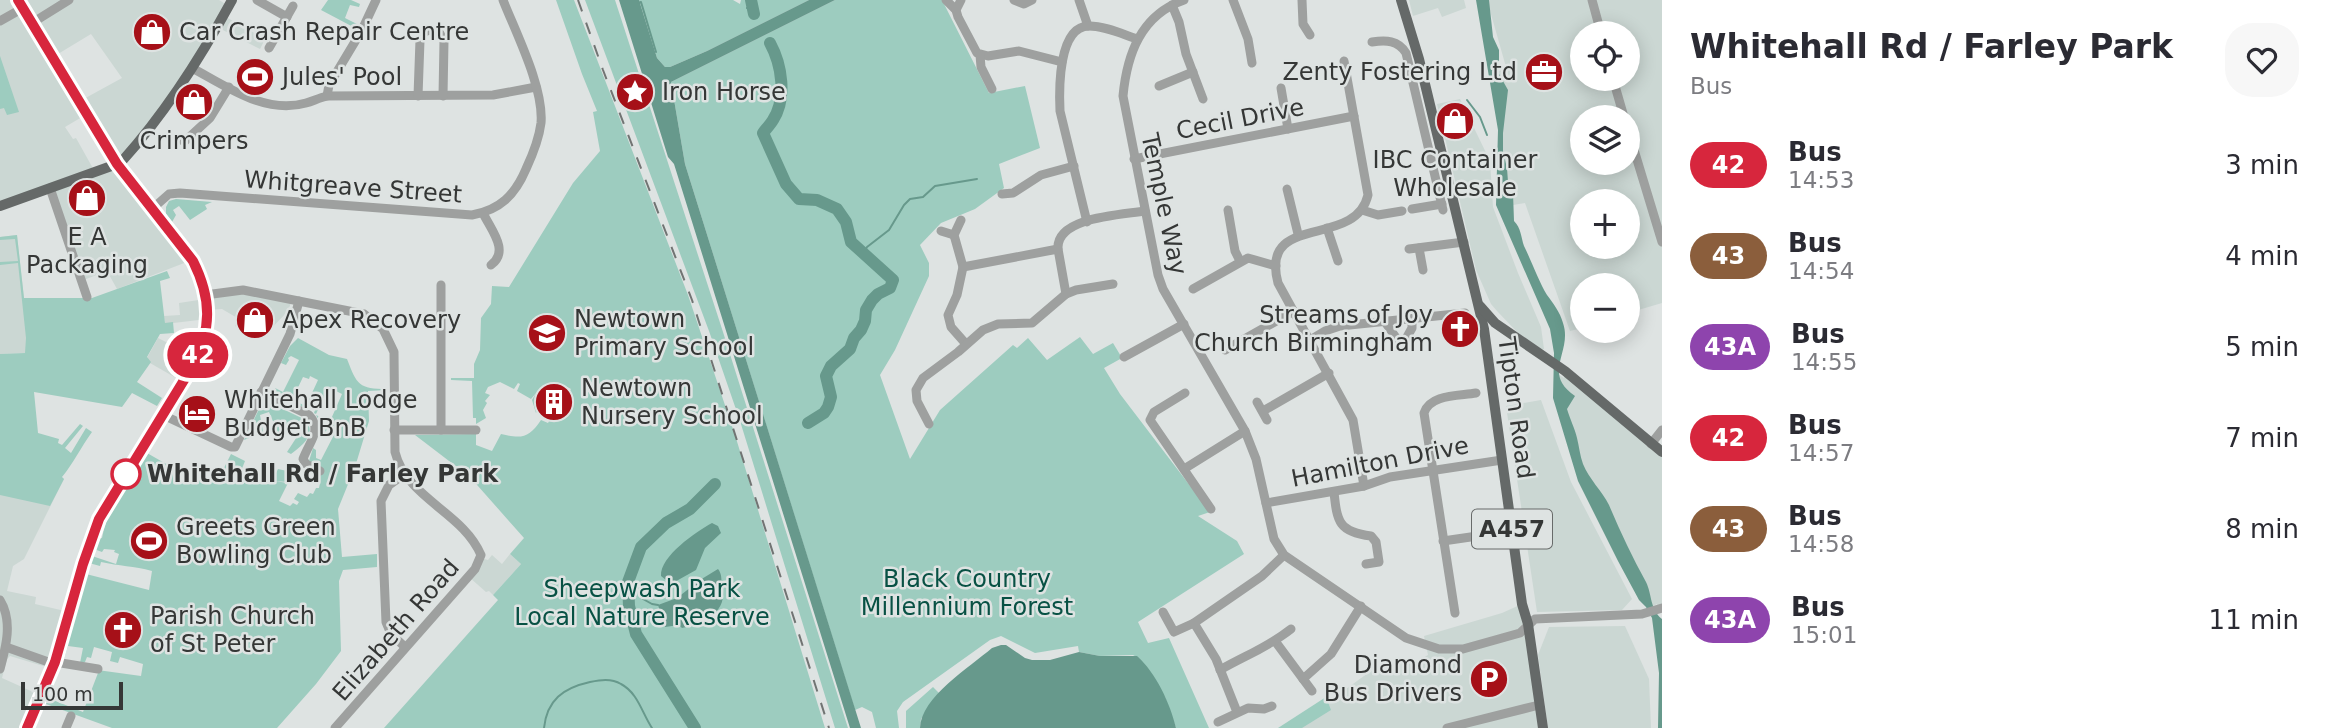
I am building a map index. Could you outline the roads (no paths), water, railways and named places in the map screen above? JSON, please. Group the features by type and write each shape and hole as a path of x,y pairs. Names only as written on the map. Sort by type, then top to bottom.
{"main road":[{"path":"0,206 117,164 130,153 192,68 232,0"},
{"name":"A457","path":"1403,0 1413,60 1432,138 1464,242 1477,301"},
{"path":"27,728 55,663 83,564 99,519 204,344 207,325 205,295 200,275 193,261 117,164"},
{"path":"1471,276 1489,307 1517,340"},
{"path":"1477,301 1495,323 1565,371 1662,452"},
{"name":"Tipton Road","path":"1477,301 1484,329 1522,604 1528,624 1543,728"},
{"path":"1484,329 1486,325 1495,323"}],"street":[{"path":"32,23 69,0"},
{"path":"257,0 287,18"},
{"path":"327,96 329,85 362,30 376,0"},
{"name":"Whitgreave Street","path":"152,209 169,194 180,192 472,215 499,206 511,196 534,150 541,121 536,87 503,0"},
{"path":"946,0 956,10 980,55 981,67 992,89"},
{"path":"956,10 961,0"},
{"path":"1014,0 1024,4 1032,0"},
{"path":"1079,0 1088,26"},
{"name":"Temple Way","path":"1184,0 1172,3 1152,20 1137,39 1127,67 1123,96 1134,159 1157,275 1245,431 1256,459 1274,539 1284,555"},
{"path":"1233,0 1248,39 1252,63"},
{"path":"1302,0 1303,24 1310,35"},
{"path":"1592,0 1598,21"},
{"path":"1172,3 1203,99"},
{"path":"0,21 21,4 117,164"},
{"path":"269,48 293,6"},
{"path":"1087,222 1060,111 1062,62 1069,39 1076,31 1088,26 1137,39"},
{"path":"418,96 419,40 423,32 429,30 437,30 444,40 443,96"},
{"path":"1372,42 1392,41 1413,60"},
{"path":"980,55 1019,51 1062,62"},
{"path":"1344,61 1368,195 1362,210 1350,221 1298,234 1285,245 1276,266 1278,283 1353,420 1364,486"},
{"path":"192,68 262,103 278,105 305,104 327,96 494,95 536,87"},
{"path":"1159,86 1193,72"},
{"path":"184,142 210,118 229,88"},
{"path":"1281,88 1288,129"},
{"name":"Cecil Drive","path":"1134,159 1354,116"},
{"path":"1362,210 1378,215 1442,207 1432,138"},
{"path":"1002,194 1013,193 1041,175 1074,166"},
{"path":"1640,170 1662,242"},
{"path":"50,188 87,297"},
{"path":"1287,189 1298,234"},
{"path":"1228,210 1235,251 1240,261"},
{"path":"1066,294 1058,249 1060,237 1066,228 1145,211"},
{"path":"483,213 501,247 500,257 491,265"},
{"path":"961,220 954,235 963,267 957,295 948,315 951,327 966,344"},
{"path":"1327,228 1338,261"},
{"path":"941,231 954,235"},
{"path":"1423,270 1414,248 1464,242"},
{"path":"963,267 1058,249"},
{"path":"1193,289 1248,258 1276,266"},
{"path":"929,424 917,401 916,390 923,378 989,326 1032,323 1066,294 1113,284"},
{"path":"441,285 441,430"},
{"path":"205,295 235,290 364,314 387,335 394,352 395,452 403,475 384,492 380,511 386,622 391,634 405,647"},
{"path":"163,415 235,447 295,323 299,301"},
{"path":"1225,350 1294,311"},
{"path":"1310,340 1332,328 1465,313"},
{"path":"1385,322 1402,350 1412,328 1412,319"},
{"path":"1126,352 1184,324"},
{"path":"1257,402 1265,415 1329,373"},
{"path":"261,392 309,415 314,421 316,429 303,459 306,464 320,471"},
{"path":"1185,393 1154,412 1150,420 1212,509"},
{"path":"1455,613 1423,413 1426,405 1432,401 1476,393"},
{"path":"394,430 476,430"},
{"path":"1651,444 1662,430"},
{"path":"1184,470 1245,431"},
{"name":"Hamilton Drive","path":"1266,503 1364,486 1390,477 1502,460"},
{"name":"Elizabeth Road","path":"335,728 476,568 481,555 477,546 461,528 413,487 403,475"},
{"path":"1334,492 1336,514 1341,525 1350,532 1371,536 1376,542 1379,562 1366,564"},
{"path":"1443,541 1505,532"},
{"path":"1163,612 1174,632 1194,623 1262,576 1284,555 1406,638 1450,651 1520,633 1535,619 1644,614 1660,608"},
{"path":"0,600 6,615 6,647 0,669"},
{"path":"1303,679 1331,654 1361,606"},
{"path":"1194,623 1220,670 1237,712"},
{"path":"1220,670 1275,642 1291,629"},
{"path":"1275,642 1312,691"},
{"path":"6,647 55,663 98,669"},
{"path":"1447,728 1487,723 1539,705"},
{"path":"1218,722 1248,708 1264,709 1272,706"},
{"path":"66,728 71,716"}],"waterway":[{"path":"751,0 754,14"},
{"path":"638,3 641,2 656,52"},
{"path":"747,8 751,6"},
{"path":"770,43 778,61 781,92 777,111 763,133 786,184 799,199 817,200 837,209 846,222 851,242 893,280 890,288 872,300 866,310 861,330 850,349 831,366 826,376 831,397 828,407 824,413 808,423"},
{"path":"1467,100 1480,117 1487,135"},
{"path":"1497,167 1498,154"},
{"path":"863,254 867,247 889,230 910,199 923,197 935,186 977,179"},
{"path":"695,728 636,634 629,606 628,582 641,547 666,523 690,509 715,484"},
{"path":"629,606 636,596"},
{"path":"643,599 658,605"},
{"path":"544,728 549,710 564,692 580,685 605,680 617,682 632,693 652,728"}],"railway":[{"path":"578,0 692,300 829,728"}],"place":[{"name":"Car Crash Repair Centre","path":"152,32"},
{"name":"Zenty Fostering Ltd","path":"1544,72"},
{"name":"Jules' Pool","path":"255,77"},
{"name":"Iron Horse","path":"635,92"},
{"name":"Crimpers","path":"194,102"},
{"name":"IBC Container Wholesale","path":"1455,121"},
{"name":"E A Packaging","path":"87,198"},
{"name":"Apex Recovery","path":"255,320"},
{"name":"Streams of Joy Church Birmingham","path":"1460,329"},
{"name":"Newtown Primary School","path":"547,333"},
{"name":"Newtown Nursery School","path":"554,402"},
{"name":"Whitehall Lodge Budget BnB","path":"197,414"},
{"name":"Whitehall Rd / Farley Park","path":"126,474"},
{"name":"Greets Green Bowling Club","path":"149,541"},
{"name":"Parish Church of St Peter","path":"123,630"},
{"name":"Diamond Bus Drivers","path":"1489,679"}],"park label":[{"name":"Black Country Millennium Forest","path":"967,593"},
{"name":"Sheepwash Park Local Nature Reserve","path":"642,603"}]}
